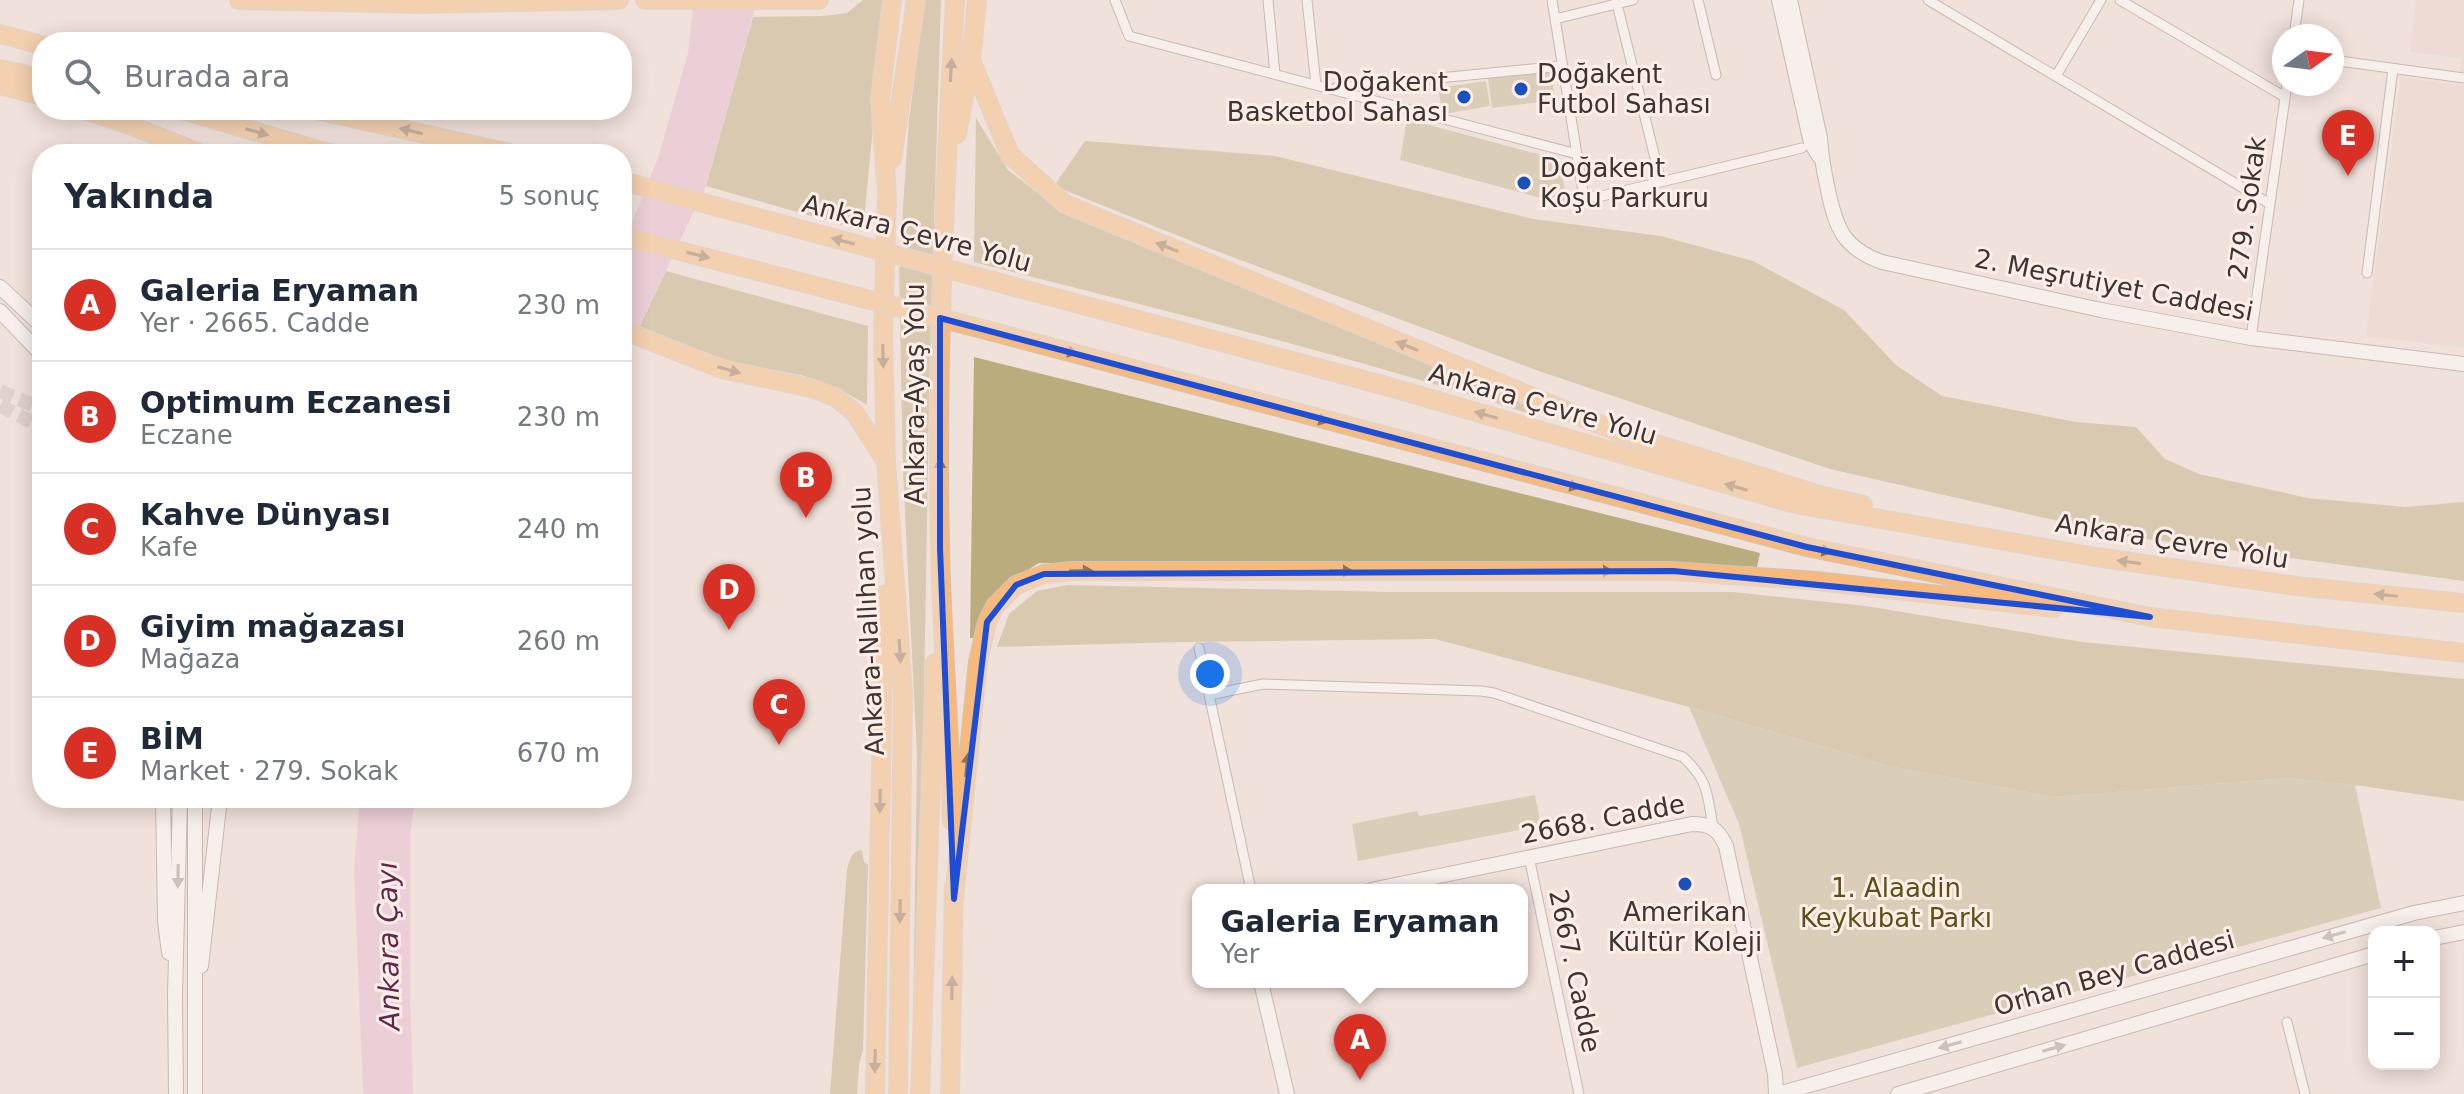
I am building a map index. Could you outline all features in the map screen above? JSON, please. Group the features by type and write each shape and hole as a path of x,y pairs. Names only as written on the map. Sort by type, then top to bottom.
{"highway":[{"path":"239,0 420,4 619,0"},
{"path":"645,0 819,0"},
{"path":"887,194 880,100 892,0"},
{"path":"887,194 916,0"},
{"name":"Ankara-Ayaş Yolu","path":"940,548 939,350 955,0"},
{"path":"944,208 971,60 977,0"},
{"path":"0,34 32,42"},
{"path":"971,60 1010,155 1065,204 1618,432 1820,495 2096,557"},
{"path":"0,69 32,76"},
{"path":"0,85 32,93"},
{"path":"115,120 177,144"},
{"path":"216,120 298,144"},
{"path":"361,120 469,144"},
{"name":"Ankara Çevre Yolu","path":"632,184 1386,386 1795,504 2096,557 2296,586 2464,603"},
{"name":"Ankara-Nallıhan yolu","path":"887,194 883,335 886,461 903,693 898,1094"},
{"path":"632,239 1807,547 2150,617"},
{"path":"632,334 722,369 811,388 835,397 855,413 886,461"},
{"path":"875,1094 883,661 890,527"},
{"path":"940,548 954,899 950,1094"},
{"path":"920,1094 940,548"},
{"path":"954,899 978,662 987,622 995,606 1016,585 1044,574 1071,571 1673,571 1817,581 2464,653"}],"main road":[{"name":"2. Meşrutiyet Caddesi","path":"1779,0 1811,143 1821,159"},
{"name":"2. Meşrutiyet Caddesi","path":"1790,0 1837,227 1866,256 2101,310 2251,338 2464,364"},
{"path":"0,287 32,317"},
{"path":"0,311 32,345"},
{"path":"163,808 165,921 176,1032"},
{"path":"176,1094 180,808"},
{"path":"195,808 195,1094"},
{"path":"194,1030 219,808"},
{"name":"2668. Cadde","path":"1400,884 1692,824 1713,827 1726,846 1777,1094"},
{"name":"Orhan Bey Caddesi","path":"1777,1094 1806,1090 2414,913 2464,903"},
{"path":"2440,937 2464,932"},
{"name":"Orhan Bey Caddesi","path":"1898,1094 2368,956"},
{"path":"1262,988 1287,1094"}],"street":[{"path":"1115,0 1129,36 1577,154"},
{"path":"1268,0 1275,74"},
{"path":"1307,0 1316,85"},
{"path":"1552,0 1583,192 1598,197 1802,148"},
{"path":"1555,19 1633,0"},
{"path":"1698,0 1716,75"},
{"path":"1928,0 2270,204"},
{"path":"2056,76 2101,0"},
{"path":"2120,0 2285,97"},
{"path":"2296,24 2299,0"},
{"path":"1616,2 1661,182"},
{"path":"2344,62 2464,78"},
{"path":"1329,89 1562,66"},
{"path":"2367,273 2393,69"},
{"name":"279. Sokak","path":"2251,338 2285,97"},
{"path":"1199,648 1250,884"},
{"path":"1209,695 1263,684 1494,693 1683,757 1697,770 1706,787 1713,827"},
{"name":"2667. Cadde","path":"1529,857 1579,1094"},
{"path":"2287,1022 2305,1094"}],"highlighted area":[{"path":"940,318 1807,547 2150,617 1673,571 1044,574 1016,585 987,622 954,899 940,548"}],"shaded area":[{"path":"863,0 885,0 863,231 706,186 753,17 847,13"},
{"path":"925,0 941,0 930,350 917,1094 912,1094 917,755 903,471 899,266 909,120"},
{"path":"2416,0 2464,0 2464,72 2460,72 2461,58 2410,52"},
{"path":"2401,77 2464,86 2464,348 2366,336"},
{"path":"976,118 1008,170 1047,200 1539,403 1533,415 1325,353 974,262"},
{"path":"1085,141 1275,156 1533,219 1661,236 1753,261 1844,310 1896,365 1942,396 2076,422 2136,427 2165,459 2199,474 2308,498 2405,507 2464,502 2464,581 2124,536 1830,469 1536,370 1219,252 1054,186"},
{"path":"666,271 868,326 867,405 836,387 801,375 738,364 638,330"},
{"path":"974,357 1760,553 1757,567 1629,562 1039,563 1016,577 975,638 970,638"},
{"path":"1067,585 1392,592 1732,592 1866,606 2082,642 2464,679 2464,801 2288,778 2054,797 1889,766 1689,707 1435,639 997,647 1009,614 1037,591"},
{"path":"860,850 868,865 863,1050 857,1094 830,1094 847,870 852,856"}],"green space":[{"name":"Doğakent Futbol Sahası","path":"1551,70 1555,100 1492,108 1488,78"},
{"name":"Doğakent Basketbol Sahası","path":"1486,81 1490,106 1443,114 1438,88"},
{"name":"Doğakent Koşu Parkuru","path":"1407,119 1560,160 1567,205 1400,160"},
{"name":"1. Alaadin Keykubat Parkı","path":"1689,707 1889,766 2054,797 2288,778 2355,785 2381,908 1797,1068 1739,824"},
{"path":"1535,795 1541,826 1358,861 1352,824 1417,811 1419,816"}],"water":[{"path":"694,0 757,0 706,186 632,342 632,222 658,158 688,53"},
{"name":"Ankara Çayı","path":"359,808 414,808 410,835 413,1094 363,1094 354,869"}],"tunnel":[{"path":"0,391 32,405"},
{"path":"0,406 32,422"}],"place":[{"name":"Doğakent Futbol Sahası","path":"1521,89"},
{"name":"Doğakent Basketbol Sahası","path":"1464,97"},
{"name":"BİM","path":"2348,176"},
{"name":"Doğakent Koşu Parkuru","path":"1524,183"},
{"name":"Optimum Eczanesi","path":"806,518"},
{"name":"Giyim mağazası","path":"729,630"},
{"name":"Kahve Dünyası","path":"779,745"},
{"name":"Amerikan Kültür Koleji","path":"1685,884"},
{"name":"Galeria Eryaman","path":"1360,1080"}]}
